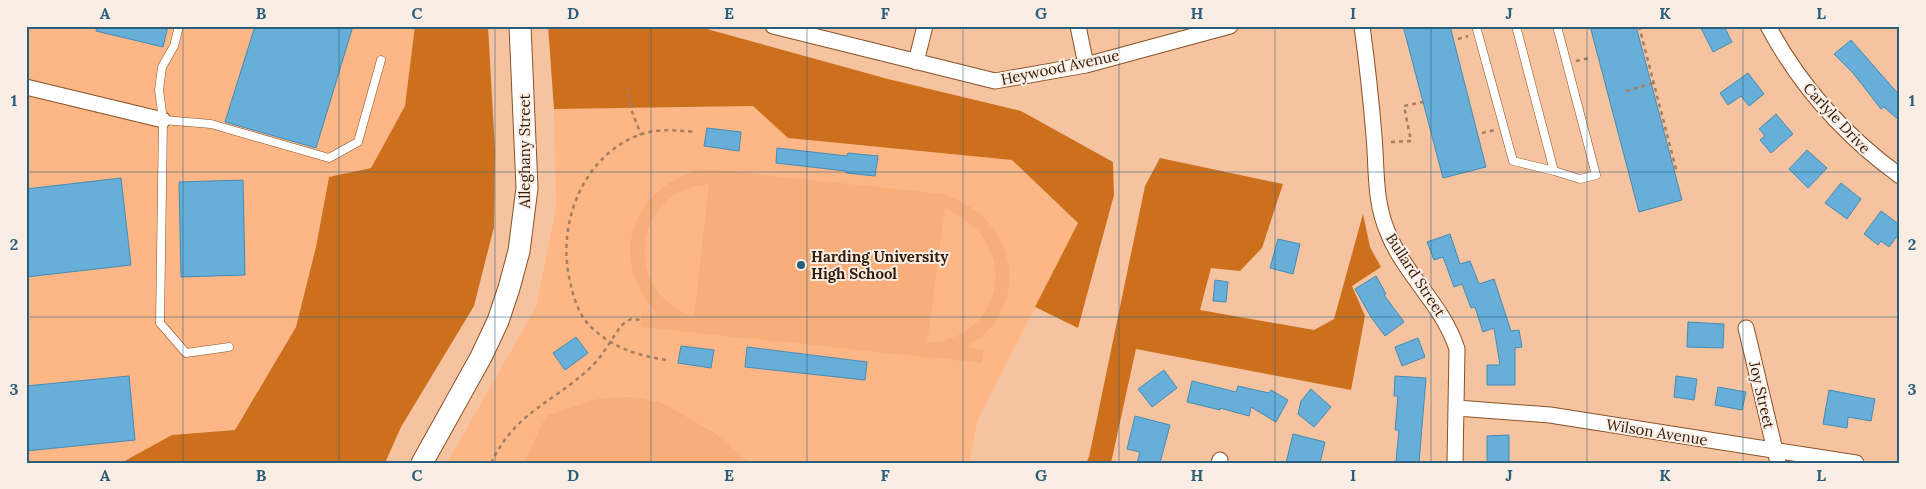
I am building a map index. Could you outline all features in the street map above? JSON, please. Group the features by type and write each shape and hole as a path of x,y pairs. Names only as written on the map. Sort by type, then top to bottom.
{"street":[{"name":"Alleghany Street","path":"422,463 481,357 498,321 519,251 527,188 527,151 520,26"},
{"name":"Heywood Avenue","path":"773,26 810,31 916,62 995,81 1086,65 1230,26"},
{"path":"916,62 925,26"},
{"path":"1078,26 1086,65"},
{"name":"Bullard Street","path":"1362,26 1372,103 1376,187 1380,214 1388,235 1400,256 1439,309 1452,334 1457,350 1455,463"},
{"name":"Carlyle Drive","path":"1768,26 1801,79 1821,105 1842,128 1900,176"},
{"path":"26,87 163,120"},
{"name":"Joy Street","path":"1746,328 1777,456"},
{"name":"Wilson Avenue","path":"1457,408 1550,415 1777,456 1856,463"}],"lane":[{"path":"179,26 174,46 162,67 159,90 163,120 160,323 186,353 229,347"},
{"path":"1476,26 1513,160 1580,179 1596,175 1557,26"},
{"path":"1516,26 1554,171"},
{"path":"163,120 211,124 329,158 358,142 381,60"}],"path":[{"path":"1639,26 1677,173"},
{"path":"1626,91 1654,83"},
{"path":"628,87 631,109 641,134"},
{"path":"1391,142 1411,141 1404,106 1423,102"},
{"path":"666,360 632,352 610,342 587,322 574,297 567,264 568,233 571,215 585,181 596,165 619,145 641,134 661,130 694,132"},
{"path":"491,463 498,449 514,428 530,412 590,369 623,324 631,319 641,320"}],"shaded area":[{"path":"26,26 415,26 405,106 371,168 329,177 316,247 296,327 235,430 172,435 121,463 26,463"},
{"path":"415,26 488,26 495,150 494,227 474,306 401,427 385,463 121,463 172,435 235,430 296,327 316,247 329,177 371,168 405,106"},
{"path":"548,26 696,26 888,79 1021,111 1113,162 1114,195 1078,328 1035,307 1078,223 1012,160 788,138 753,106 554,109"},
{"name":"Harding University High School","path":"753,106 788,138 1012,160 1078,223 978,419 969,463 447,463 536,307 556,208 554,109"},
{"path":"1160,158 1283,184 1262,248 1240,271 1211,268 1200,310 1314,330 1334,319 1363,214 1370,247 1381,267 1352,286 1365,316 1351,390 1136,349 1111,463 1086,463 1089,457 1145,186"},
{"path":"700,170 719,170 941,194 960,201 977,212 990,225 1001,241 1007,258 1009,277 1007,296 999,316 984,334 966,347 984,350 982,363 640,327 642,313 658,314 642,294 633,272 630,250 634,229 643,209 657,192 676,179","holes":["709,184 694,317 670,304 654,287 646,266 645,243 651,222 664,204 683,190","945,209 970,223 986,242 994,264 995,286 988,307 974,325 954,337 927,343"]},
{"path":"631,397 659,402 669,407 716,434 749,463 524,463 546,416 601,398"}],"building":[{"path":"97,26 168,26 163,47 96,31"},
{"path":"255,26 353,26 316,148 225,122"},
{"path":"1403,26 1450,26 1486,167 1443,178"},
{"path":"1590,26 1636,26 1682,200 1639,212"},
{"path":"1700,26 1724,26 1732,42 1713,52"},
{"path":"1851,40 1900,96 1900,121 1884,107 1881,109 1853,73 1834,54"},
{"path":"1748,73 1764,94 1749,106 1741,96 1728,105 1720,93"},
{"path":"1776,114 1793,134 1771,153 1760,140 1765,136 1759,129"},
{"path":"707,128 741,132 739,151 704,146"},
{"path":"777,148 847,156 848,153 878,156 875,176 776,163"},
{"path":"1807,150 1827,168 1808,188 1789,169"},
{"path":"121,178 131,265 26,277 26,189"},
{"path":"243,180 245,275 181,277 179,182"},
{"path":"1841,183 1861,199 1847,219 1825,203"},
{"path":"1881,211 1900,225 1900,232 1889,247 1881,241 1878,245 1864,234"},
{"path":"1450,234 1460,264 1470,261 1479,284 1494,279 1511,331 1519,330 1522,347 1515,348 1515,385 1487,385 1487,365 1500,365 1494,328 1483,332 1475,307 1471,308 1462,284 1454,287 1443,257 1434,260 1427,242"},
{"path":"1278,239 1300,244 1293,274 1270,268"},
{"path":"1376,276 1386,294 1384,295 1404,322 1385,336 1371,317 1355,289"},
{"path":"1215,280 1228,282 1226,302 1213,301"},
{"path":"1688,322 1724,324 1723,348 1687,347"},
{"path":"576,337 588,353 565,370 553,353"},
{"path":"1418,338 1425,357 1402,366 1395,347"},
{"path":"681,346 714,350 711,368 678,363"},
{"path":"747,347 867,362 865,380 745,367"},
{"path":"1164,370 1177,388 1152,407 1138,389"},
{"path":"129,376 135,440 26,451 26,386"},
{"path":"1395,376 1426,378 1419,463 1396,461 1399,430 1395,430 1398,396 1394,396"},
{"path":"1676,376 1697,379 1694,400 1674,397"},
{"path":"1192,381 1236,392 1238,386 1269,393 1271,390 1288,400 1276,422 1251,407 1249,416 1187,402"},
{"path":"1718,387 1746,392 1742,410 1715,405"},
{"path":"1311,389 1331,407 1314,427 1298,414 1301,401"},
{"path":"1829,390 1875,399 1871,421 1848,417 1847,428 1823,424"},
{"path":"1135,416 1170,425 1160,463 1137,463 1140,452 1127,449"},
{"path":"1293,434 1325,442 1320,463 1286,463"},
{"path":"1509,435 1509,463 1487,463 1487,436"}],"place":[{"name":"Harding University High School","path":"801,265"}]}
